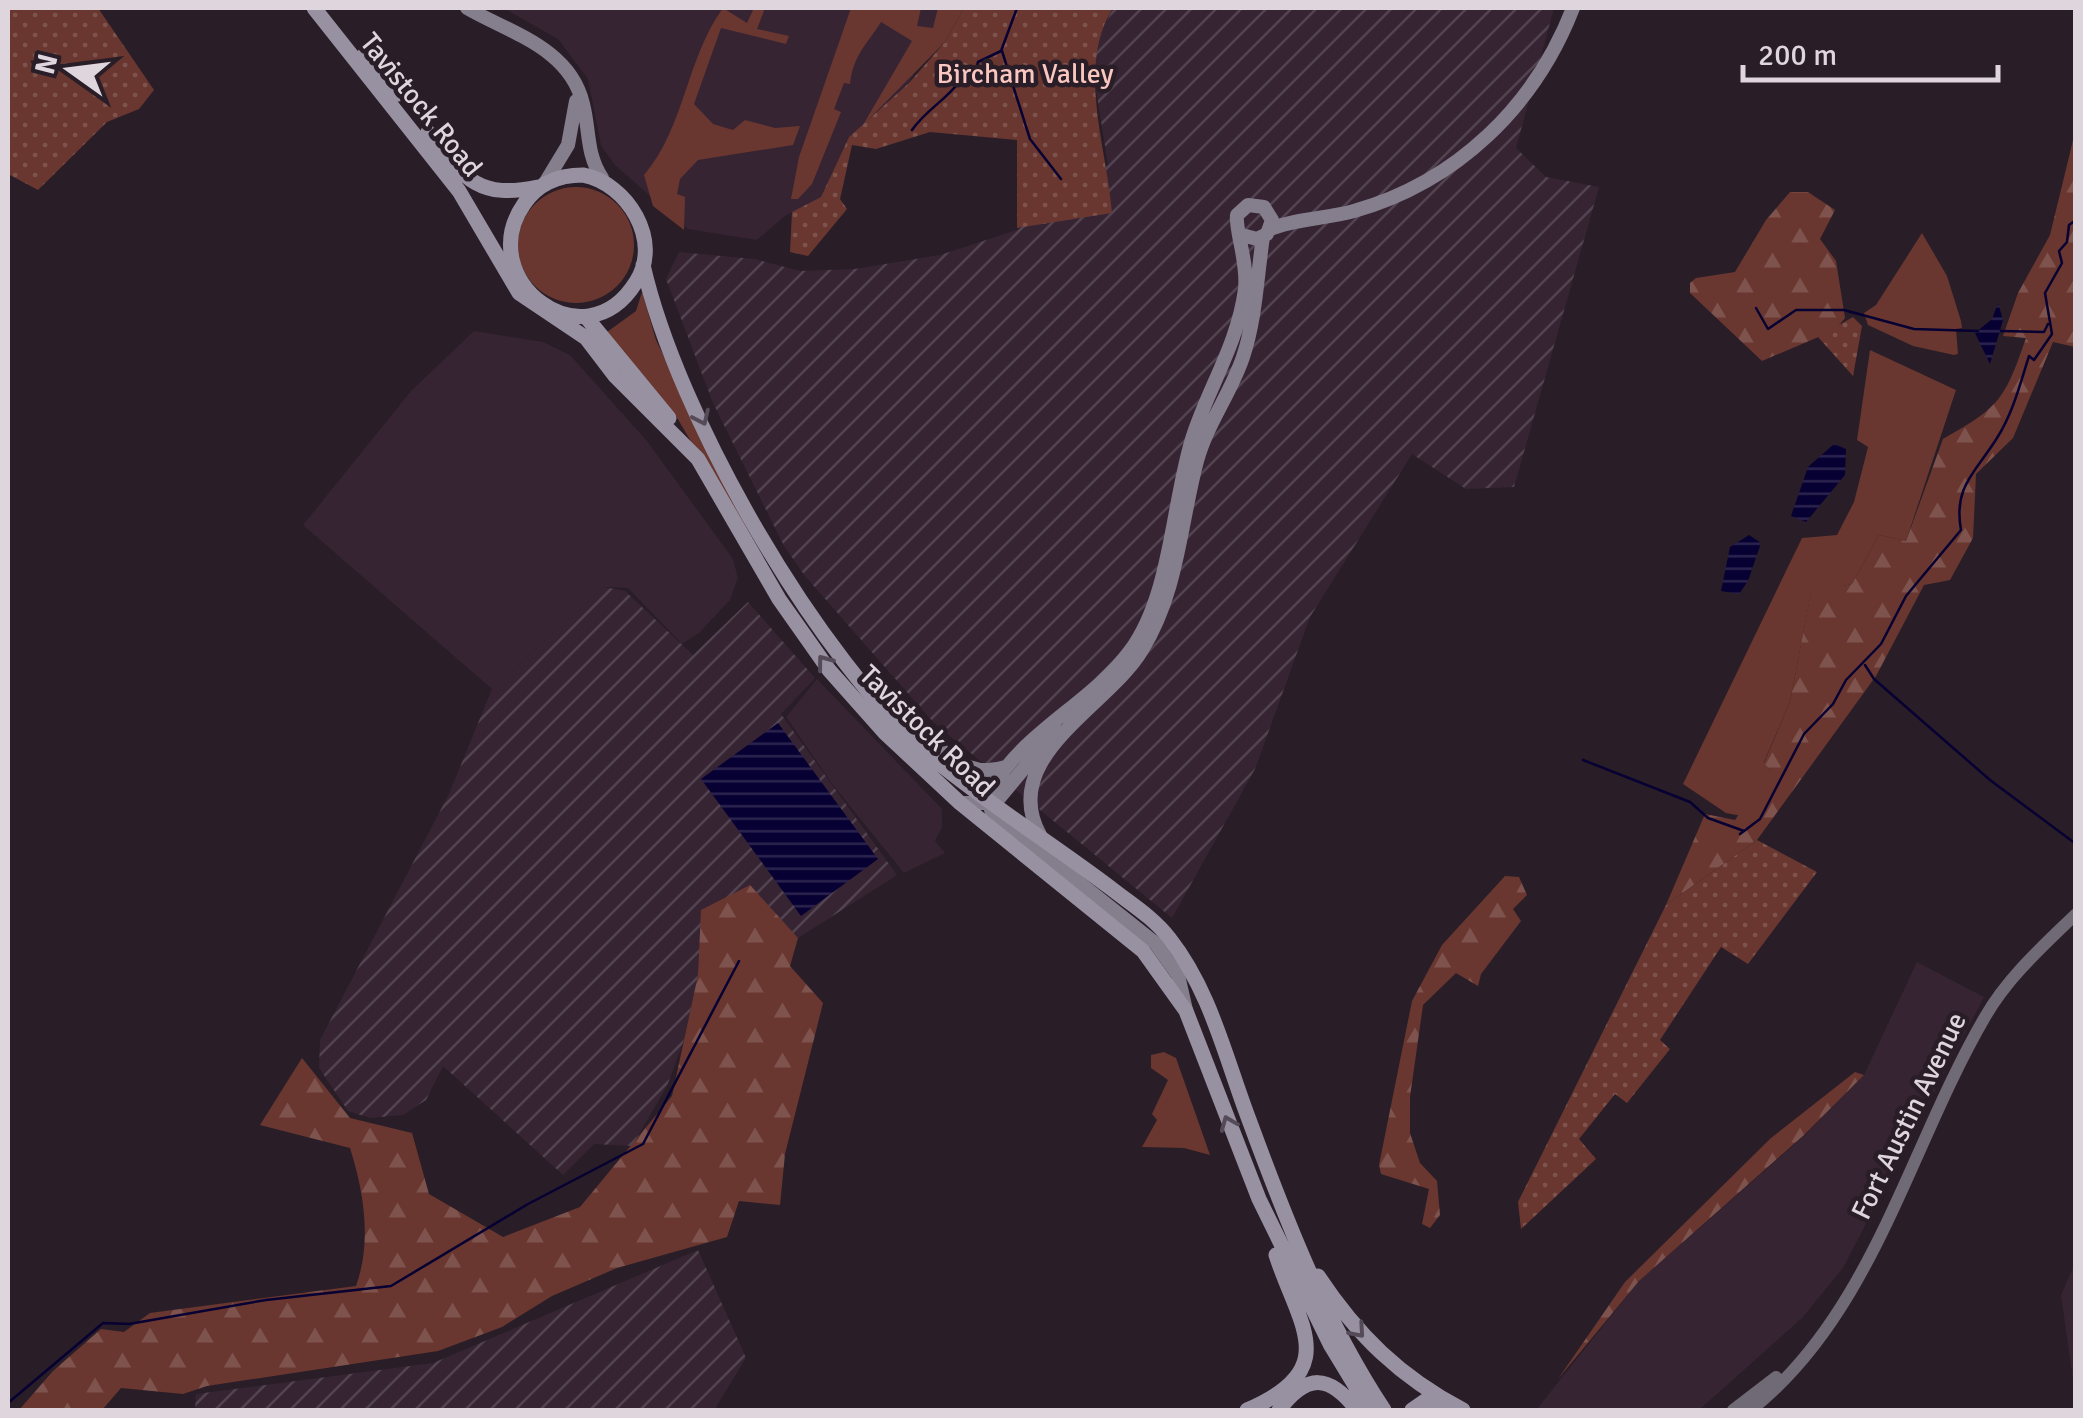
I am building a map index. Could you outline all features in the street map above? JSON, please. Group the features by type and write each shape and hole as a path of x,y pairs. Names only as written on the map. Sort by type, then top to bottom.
{"highway":[{"name":"Tavistock Road","path":"318,12 382,73 462,176 496,190 542,184"},
{"name":"Tavistock Road","path":"318,12 460,191 519,293 586,338 616,376 698,459 779,582 829,670 885,733 960,802 1143,951 1186,1011 1252,1185 1330,1344 1370,1410"},
{"path":"572,175 602,178 633,209 640,226 644,264 628,294 613,308 586,317 553,312 526,288 513,266 508,251 511,229 542,184 572,175"},
{"name":"Tavistock Road","path":"644,264 656,315 779,582 900,728 1144,914 1167,935 1191,971 1216,1024 1296,1244 1340,1340 1384,1410"},
{"name":"Tavistock Road","path":"586,317 668,415 683,443"},
{"path":"1247,1410 1286,1387 1306,1359 1308,1344 1252,1185"},
{"path":"1296,1244 1358,1333 1391,1366 1457,1407"},
{"path":"1279,1410 1301,1388 1318,1382 1342,1390 1357,1410"},
{"path":"1412,1410 1424,1402 1457,1407"}],"main road":[{"path":"467,8 532,41 559,62 580,92 587,144 602,178"},
{"path":"1242,236 1299,220 1354,211 1392,197 1474,149 1535,84 1560,43 1573,8"},
{"path":"542,184 565,153 576,118 574,93 559,62"},
{"path":"993,797 1006,767 1053,718 1116,668 1143,628 1192,441 1236,331 1246,272 1236,220 1245,206 1259,204 1268,227 1243,356 1197,462 1169,590 1141,653 1063,734 1040,767 1028,803 1040,835"},
{"path":"960,802 993,797 1041,745 1104,692"},
{"path":"900,728 918,732 972,770 988,773 1006,767"},
{"name":"Tavistock Road","path":"993,797 1155,943 1178,974 1186,1011"},
{"name":"Fort Austin Avenue","path":"1751,1410 1806,1354 1855,1282 1986,1015 2022,968 2076,914"},
{"name":"Fort Austin Avenue","path":"1734,1410 1806,1354"}],"shaded area":[{"path":"503,8 951,8 909,83 849,137 821,197 785,216 757,240 688,229 615,165 601,146 588,79 558,39"},
{"path":"1113,8 1554,8 1516,148 1546,177 1599,187 1514,487 1466,489 1412,454 1310,617 1255,769 1172,918 934,723 805,576 784,546 713,403 666,279 679,252 754,259 800,271 855,269 940,255 1017,230 1108,165 1094,77 1098,38"},
{"path":"1998,303 2003,320 1990,364 1975,333 1992,319"},
{"path":"474,331 543,342 570,355 647,441 733,559 738,578 730,600 699,633 682,644 628,588 604,587 492,689 303,525 411,391"},
{"path":"1834,444 1846,449 1845,475 1806,522 1791,516 1808,467"},
{"path":"1749,535 1761,543 1748,581 1739,594 1721,591 1730,547"},
{"path":"604,587 625,591 693,655 748,602 815,678 781,714 897,875 798,938 750,886 702,910 698,975 684,1040 667,1086 632,1146 594,1144 563,1175 443,1066 426,1100 403,1115 370,1118 348,1111 319,1068 320,1040 449,794 492,689"},
{"path":"817,679 942,809 942,828 935,841 945,853 904,873 833,785 786,717"},
{"path":"778,723 878,859 801,916 701,779"},
{"path":"1917,962 1984,997 1843,1268 1802,1318 1699,1410 1536,1410 1639,1281 1803,1137 1864,1075"},
{"path":"698,1250 746,1358 714,1410 195,1410 196,1394 433,1363"},
{"path":"2075,1263 2075,1394 2061,1295"}],"green space":[{"path":"8,8 98,8 154,90 139,109 107,122 38,190 8,174"},
{"path":"723,8 747,23 754,8 765,8 757,29 789,36 786,44 721,28 694,104 713,124 733,130 745,120 775,128 800,126 793,145 698,160 680,179 677,194 685,197 684,230 653,206 644,175 668,136 701,49"},
{"path":"851,8 921,8 917,26 933,28 938,8 964,8 945,42 863,125 912,41 881,22 858,57 850,84 844,83 834,109 841,112 812,184 798,199 791,199 799,157"},
{"name":"Bircham Valley","path":"964,8 1113,8 1102,31 1095,81 1112,213 1017,228 1017,140 930,132 876,149 852,145 840,199 847,209 808,256 790,252 792,212 821,197 849,137 909,83 945,42"},
{"path":"2075,132 2075,347 2053,342 2013,438 1976,474 1973,538 1950,580 1924,585 1876,676 1757,840 1666,905 1705,814 1735,820 1770,770 1764,763 1790,702 1811,592 1852,584 1879,535 1906,541 1943,439 1989,409 2006,388 2026,338 2003,336 2018,293 2050,235"},
{"path":"576,187 598,191 617,204 630,223 634,245 630,267 617,286 598,299 576,303 554,299 535,286 522,267 518,245 522,223 535,204 554,191"},
{"path":"1790,192 1808,192 1835,210 1820,239 1836,261 1845,318 1835,330 1762,361 1690,293 1690,283 1696,278 1735,272 1766,220"},
{"path":"1922,233 1947,276 1961,321 1962,328 1956,329 1958,354 1913,346 1868,325 1864,313 1876,305"},
{"path":"642,292 656,340 749,533 746,535 676,416 607,332 636,311"},
{"path":"1853,317 1862,326 1853,376 1818,337"},
{"path":"1870,350 1956,390 1906,541 1879,535 1852,584 1811,593 1790,702 1764,762 1773,774 1747,817 1726,813 1683,784 1802,538 1837,535 1854,502 1868,447 1857,440"},
{"path":"1757,840 1817,872 1748,964 1721,947 1660,1040 1670,1049 1627,1103 1615,1094 1579,1139 1596,1159 1521,1229 1518,1202 1666,905"},
{"path":"1505,876 1519,877 1527,895 1513,909 1521,921 1481,974 1478,986 1456,973 1423,1005 1410,1097 1410,1133 1420,1163 1437,1181 1440,1215 1430,1228 1422,1224 1429,1189 1381,1174 1379,1165 1412,1001 1442,945"},
{"path":"750,885 798,938 790,966 823,1003 785,1154 780,1205 739,1201 727,1237 617,1268 552,1296 502,1327 438,1351 207,1386 183,1394 121,1388 102,1410 19,1410 53,1371 101,1329 124,1332 150,1313 356,1286 365,1235 359,1182 350,1148 260,1125 302,1058 350,1118 412,1133 429,1194 503,1237 580,1207 672,1096 698,975 701,910"},
{"path":"1164,1052 1176,1058 1210,1155 1184,1148 1142,1147 1157,1120 1152,1114 1168,1080 1151,1068 1151,1055"},
{"path":"1855,1072 1864,1075 1803,1136 1639,1281 1558,1379 1625,1282 1771,1138"}],"waterway":[{"path":"912,130 960,81 974,79 978,62 1001,51 1017,8"},
{"path":"1002,51 1030,139 1061,179"},
{"path":"1740,834 1760,819 1804,734 1833,704 1846,680 1881,644 1906,596 1961,530 1960,502 1968,480 2007,419 2029,356 2034,360 2052,334 2045,293 2062,263 2059,251 2067,242 2069,225 2076,220"},
{"path":"1756,308 1768,329 1796,310 1844,310 1914,329 1978,331"},
{"path":"2001,331 2044,332 2048,324"},
{"path":"1865,665 1874,679 1990,780 2076,844"},
{"path":"1583,760 1690,802 1708,818 1744,831"},
{"path":"8,1403 103,1323 129,1324 266,1300 391,1286 528,1204 643,1144 739,961"}]}
